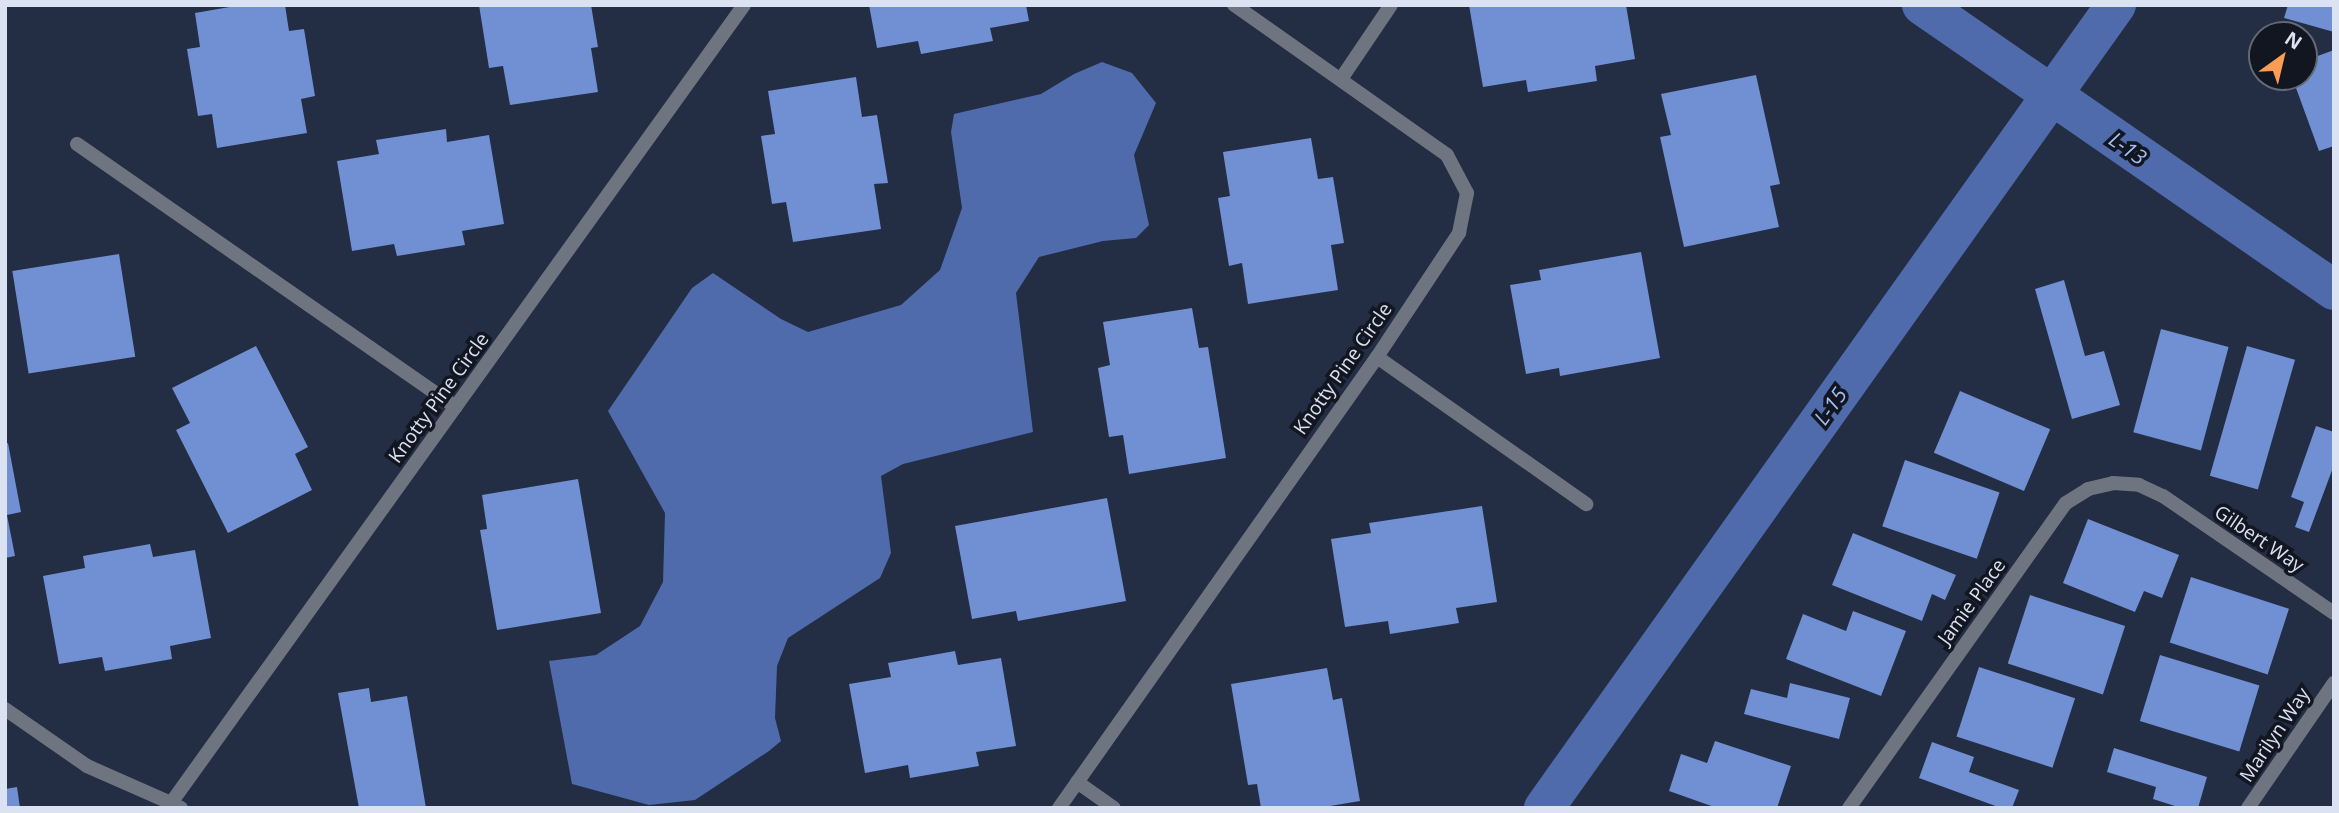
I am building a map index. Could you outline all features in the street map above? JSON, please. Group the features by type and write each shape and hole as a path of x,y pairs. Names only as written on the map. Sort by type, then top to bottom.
{"street":[{"name":"Knotty Pine Circle","path":"172,806 744,5"},
{"name":"Knotty Pine Circle","path":"1059,808 1377,357 1459,233 1467,193 1447,155 1234,5"},
{"path":"1341,79 1391,5"},
{"path":"78,144 456,407"},
{"path":"1377,357 1586,504"},
{"name":"Jamie Place","path":"1849,808 2066,503 2088,489 2113,483 2139,485 2163,496"},
{"name":"Gilbert Way","path":"2163,496 2334,613"},
{"name":"Marilyn Way","path":"2248,808 2334,683"},
{"path":"5,709 87,766 172,806"},
{"path":"1077,782 1114,808"}],"water":[{"path":"1102,62 1132,73 1156,103 1134,155 1149,225 1136,238 1103,241 1039,257 1016,293 1033,432 903,464 881,476 891,553 880,578 788,638 777,666 775,718 781,741 769,751 695,800 649,805 572,784 549,661 596,655 640,626 663,582 665,513 608,411 692,288 713,273 781,319 808,332 901,305 940,270 962,208 951,132 954,114 1041,94 1074,74"}],"building":[{"path":"241,5 285,5 289,31 304,29 315,96 301,99 307,133 217,148 212,114 198,116 187,49 200,47 195,13"},
{"path":"479,5 591,5 598,47 591,48 598,92 510,105 503,66 489,68"},
{"path":"869,5 1026,5 1029,21 990,28 993,41 921,54 918,41 877,48"},
{"path":"1469,5 1626,5 1635,59 1595,66 1597,81 1528,92 1526,80 1483,87"},
{"path":"2288,5 2334,5 2334,32 2318,28 2318,21 2284,18"},
{"path":"2334,50 2334,146 2319,151 2297,91 2318,91 2318,56"},
{"path":"1756,75 1780,184 1770,186 1779,227 1684,247 1660,137 1671,135 1661,94"},
{"path":"856,77 862,117 877,115 888,183 874,184 881,229 793,242 786,202 772,204 761,136 775,134 768,91"},
{"path":"446,129 447,142 489,135 504,224 462,231 465,245 397,256 394,244 352,251 337,161 379,154 376,140"},
{"path":"1311,138 1318,179 1333,177 1344,243 1331,245 1338,290 1248,304 1242,263 1229,266 1218,198 1230,196 1223,152"},
{"path":"1641,252 1660,358 1560,376 1559,368 1526,374 1510,285 1541,280 1539,270"},
{"path":"119,254 135,357 29,374 12,271"},
{"path":"2064,280 2085,356 2104,351 2120,405 2072,419 2035,289"},
{"path":"1192,308 1199,348 1208,347 1226,458 1129,474 1123,435 1109,437 1098,368 1110,365 1103,322"},
{"path":"2161,329 2229,347 2201,450 2133,432"},
{"path":"256,346 308,447 295,454 312,490 228,533 176,430 190,423 172,388"},
{"path":"2247,346 2295,360 2258,490 2210,476"},
{"path":"1960,391 2050,429 2024,491 1934,453"},
{"path":"2316,426 2334,432 2334,465 2309,532 2295,527 2304,502 2291,497"},
{"path":"8,443 21,512 7,515 15,556 5,558 5,444"},
{"path":"1905,460 2000,493 1977,559 1882,526"},
{"path":"578,479 601,613 497,630 480,530 487,529 482,495"},
{"path":"1107,498 1126,601 1018,621 1016,611 972,619 955,526"},
{"path":"1482,506 1497,602 1456,608 1459,623 1390,634 1388,621 1345,627 1331,539 1371,533 1369,523"},
{"path":"2088,519 2179,555 2162,598 2144,591 2135,612 2063,583"},
{"path":"1853,533 1956,575 1945,600 1932,594 1922,621 1832,585"},
{"path":"150,544 153,557 195,550 211,638 170,646 172,659 105,671 102,657 59,664 43,576 85,568 83,556"},
{"path":"2191,577 2289,609 2268,674 2170,643"},
{"path":"2030,595 2125,626 2103,694 2008,663"},
{"path":"1853,611 1906,631 1881,696 1786,659 1803,614 1846,631"},
{"path":"955,651 958,665 1001,658 1016,746 976,752 979,766 910,778 908,765 865,773 849,684 891,677 888,663"},
{"path":"2160,655 2259,685 2239,751 2140,721"},
{"path":"1979,667 2075,698 2052,768 1956,736"},
{"path":"1327,668 1333,700 1342,698 1360,801 1318,808 1261,808 1257,784 1248,785 1231,684"},
{"path":"1790,683 1850,698 1839,739 1744,714 1751,689 1787,698"},
{"path":"369,688 371,702 407,696 426,808 359,808 338,693"},
{"path":"1715,741 1791,766 1777,808 1717,808 1669,791 1681,754 1707,763"},
{"path":"1932,742 1974,757 1969,772 2019,790 2012,808 2001,808 1919,778"},
{"path":"2114,748 2207,777 2198,808 2181,808 2153,799 2156,787 2107,772"},
{"path":"17,787 20,808 5,808 5,789"}],"waterway":[{"name":"L-13","path":"1922,5 2334,290"},
{"name":"L-15","path":"1544,808 2116,5"}]}
